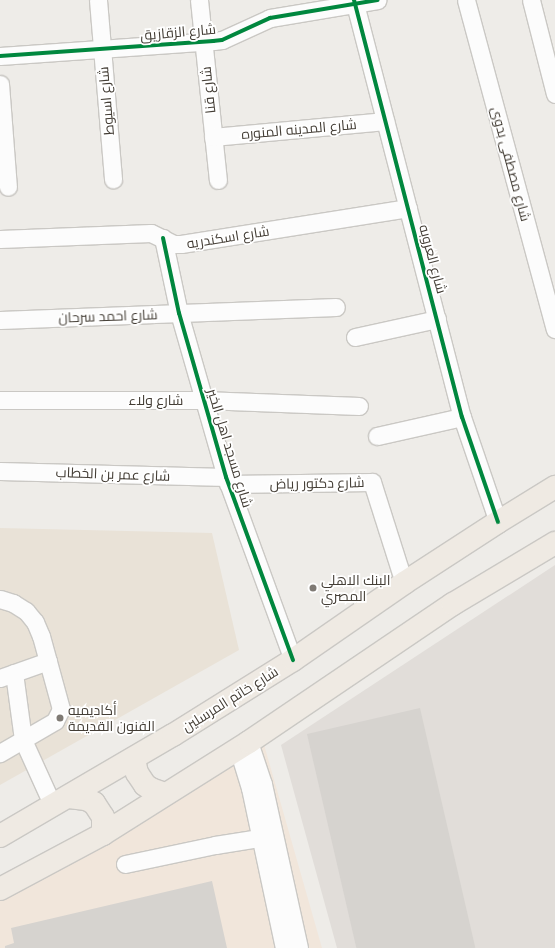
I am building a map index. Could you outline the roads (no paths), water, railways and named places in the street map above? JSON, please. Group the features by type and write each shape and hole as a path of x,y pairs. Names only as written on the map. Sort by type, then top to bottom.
{"main road":[{"name":"شارع خاتم المرسلين","path":"0,836 134,759 293,660 404,583 555,487"},
{"path":"0,889 103,834 244,746 453,604 555,543"},
{"path":"134,759 136,773 145,785 165,794"},
{"path":"61,802 86,799 94,803 103,817 103,834"}],"street":[{"name":"شارع اسيوط","path":"98,0 113,179"},
{"name":"شارع قنا","path":"199,0 202,42 218,180"},
{"name":"شارع الزقازيق","path":"0,56 222,40 270,18 354,2 376,0"},
{"name":"شارع مصطفى بدوى","path":"466,0 555,329"},
{"path":"531,0 555,94"},
{"name":"شارع العروبه","path":"354,2 462,417 498,522"},
{"path":"0,84 8,188"},
{"name":"شارع المدينه المنوره","path":"213,137 386,121"},
{"name":"شارع اسكندريه","path":"0,239 144,233 163,238 174,244 181,244 408,208"},
{"name":"شارع مسجد اهل الخير","path":"163,238 179,313 227,481 293,660"},
{"name":"شارع احمد سرحان","path":"0,320 336,307"},
{"path":"356,337 437,319"},
{"name":"شارع ولاء","path":"0,400 203,400 359,406"},
{"path":"377,436 462,417"},
{"name":"شارع عمر بن الخطاب","path":"0,471 227,481"},
{"name":"شارع دكتور رياض","path":"227,481 372,482 404,583"},
{"path":"0,599 13,603 26,611 35,622 48,661 61,709 55,720 0,753"},
{"path":"48,661 7,675 23,740 61,802"},
{"path":"244,746 250,788 268,837 299,948"},
{"path":"125,864 185,850 268,837"},
{"path":"268,837 284,948"}],"place":[{"name":"البنك الاهلي المصري","path":"313,588"},
{"name":"أكاديميه الفنون القديمة","path":"60,718"}]}
